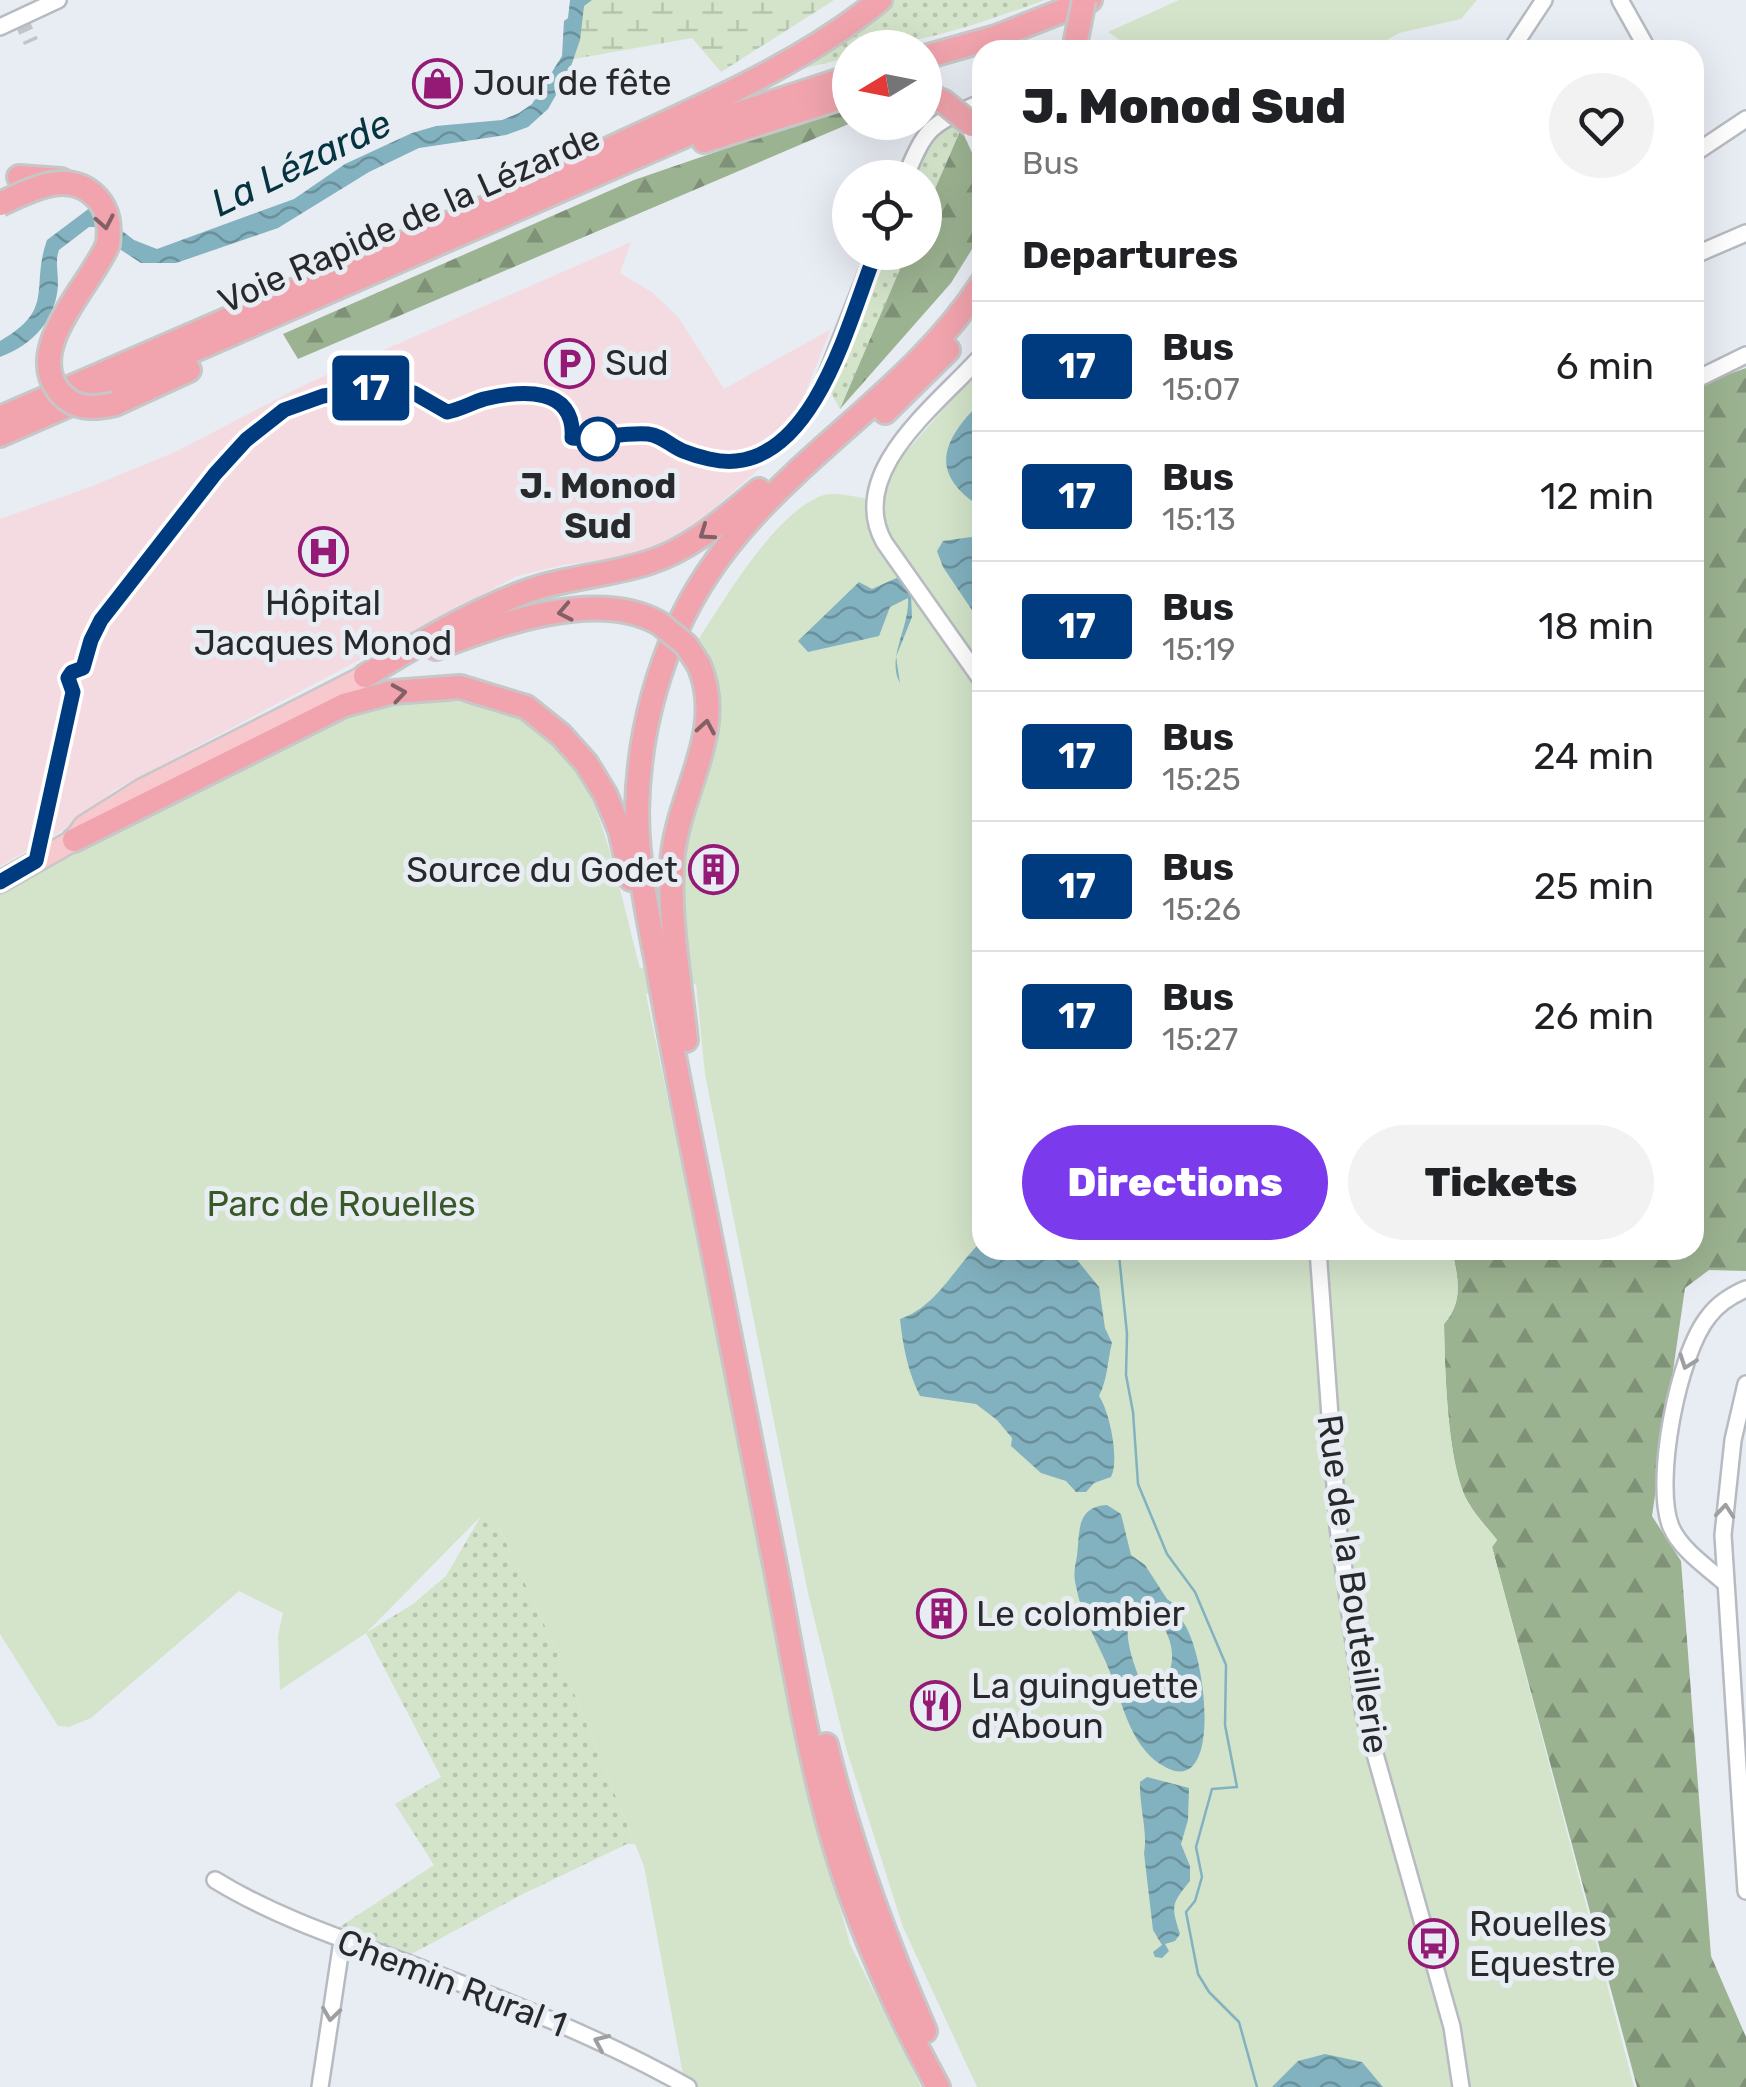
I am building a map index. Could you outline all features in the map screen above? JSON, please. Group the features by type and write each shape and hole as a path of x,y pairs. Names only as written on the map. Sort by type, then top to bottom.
{"highway":[{"path":"744,84 863,0"},
{"path":"545,180 817,45 880,0"},
{"path":"942,40 1067,0 1062,40"},
{"path":"1077,40 1087,0"},
{"path":"989,40 1087,0"},
{"path":"942,52 972,44"},
{"name":"Voie Rapide de la Lézarde","path":"0,418 545,180 740,102 832,72"},
{"name":"Voie Rapide de la Lézarde","path":"0,435 761,104 832,82"},
{"path":"633,159 832,101"},
{"path":"942,101 972,128"},
{"path":"19,177 67,182 84,188 102,204 110,228 108,244 51,340 47,363 55,387 80,407 115,404 293,319 354,282"},
{"path":"0,204 34,188 67,182"},
{"path":"365,676 468,618 522,593 560,581 639,566 686,547 895,382 972,275"},
{"path":"954,2087 892,1954 840,1801 821,1725 644,892 637,816 645,730 664,661 694,596 726,546 760,505 956,321 972,297"},
{"path":"0,404 234,315"},
{"path":"938,2087 878,1966 828,1821 678,1039 650,813 658,733 680,662 706,604 740,551 770,514 915,384 972,318"},
{"path":"365,676 485,630 588,608 626,609 659,623 686,646 707,685 708,727 676,834 672,865 678,1039"},
{"path":"74,840 344,706 393,692 432,688 460,687 494,695 526,707 562,735 606,794 620,830 678,1039"}],"main road":[{"path":"0,882 74,840 84,826 142,790 365,676"}],"street":[{"path":"0,28 58,0"},
{"path":"1515,40 1544,1 1562,0"},
{"path":"1620,0 1642,40"},
{"path":"912,160 930,128 972,107"},
{"path":"1704,142 1746,119"},
{"path":"1704,251 1746,233"},
{"path":"794,428 820,392 869,270"},
{"path":"1704,376 1746,356"},
{"path":"972,366 892,453 878,478 873,498 876,527 884,542 972,667"},
{"name":"Rue de la Bouteillerie","path":"1319,1260 1338,1526 1364,1715 1452,2026 1461,2087"},
{"path":"1725,1583 1672,1530 1667,1514 1666,1468 1676,1400 1698,1332 1724,1302 1746,1289"},
{"path":"1746,1384 1723,1535 1746,1891"},
{"name":"Chemin Rural 1","path":"215,1880 342,1941 418,1967 603,2042 688,2087"},
{"path":"320,2087 342,1941"}],"shaded area":[{"name":"Hôpital Jacques Monod","path":"631,242 620,273 653,293 678,317 724,389 831,329 793,423 793,439 694,526 662,545 632,556 517,576 113,791 86,817 0,866 0,519 175,452 306,384"}],"green space":[{"path":"574,0 834,0 721,72 692,38 574,59 565,48"},
{"path":"891,0 1045,0 942,33 942,30 847,30"},
{"path":"1179,0 1477,0 1461,19 1399,33 1387,40 1120,40 1108,32"},
{"path":"832,40 832,62 798,70 796,65"},
{"path":"832,112 832,131 298,359 283,334 634,180"},
{"path":"953,123 961,129 942,173 942,160 920,160 928,140 942,140 942,130"},
{"path":"961,129 972,153 972,249 951,283 840,409 900,270 942,270 942,173"},
{"path":"877,270 900,270 840,409 830,391"},
{"path":"1746,368 1746,1271 1709,1270 1685,1288 1652,1516 1681,1561 1711,1956 1746,2037 1746,2087 1637,2087 1492,1547 1497,1540 1468,1502 1461,1485 1448,1416 1444,1324 1457,1298 1454,1260 1704,1260 1704,383"},
{"name":"Parc de Rouelles","path":"972,376 972,1260 1454,1260 1457,1298 1444,1324 1448,1416 1456,1465 1468,1502 1497,1540 1492,1547 1634,2087 977,2087 903,1927 846,1748 808,1593 705,1074 696,984 646,994 771,1598 800,1761 850,1944 921,2087 693,2087 684,2080 644,1866 560,1658 497,1523 481,1516 366,1633 280,1690 278,1636 283,1613 239,1591 91,1718 69,1727 58,1726 0,1634 0,894 211,779 340,717 383,703 437,700 493,709 542,731 561,746 575,764 599,818 640,968 689,959 680,854 710,748 696,643 752,559 788,519 824,495 878,500 886,475"},
{"path":"481,1516 497,1523 560,1658 635,1844 627,1844 521,1895 404,1958 332,1932 434,1865 395,1804 441,1777 366,1633 413,1604 446,1576"}],"water":[{"path":"570,0 592,0 584,6 580,40 569,72 548,109 528,127 506,135 419,148 369,172 278,228 176,263 141,263 97,227 89,227 59,250 57,296 48,319 33,338 0,357 0,341 29,319 35,308 47,240 91,207 134,240 157,249 294,199 345,164 412,133 436,126 502,120 519,113 532,104 562,56"},
{"path":"972,411 972,500 953,482 946,456 957,429"},
{"path":"972,537 972,610 943,567 937,551 943,541"},
{"path":"901,576 911,596 912,617 897,656 908,598 890,607 879,636 808,652 798,641 859,582 872,589"},
{"path":"972,1251 972,1260 1077,1260 1099,1287 1105,1328 1112,1343 1099,1396 1114,1447 1111,1477 1094,1483 1086,1492 1076,1492 1066,1481 1041,1473 1011,1446 1012,1438 997,1420 976,1404 920,1396 907,1359 900,1319 935,1296"},
{"path":"1107,1505 1121,1514 1131,1555 1145,1565 1167,1599 1180,1608 1179,1617 1196,1654 1202,1683 1203,1739 1197,1760 1185,1771 1167,1768 1155,1760 1137,1739 1082,1608 1074,1574 1080,1529 1085,1515","holes":["1134,1604 1149,1611 1165,1630 1172,1653 1171,1666 1160,1690 1140,1680 1128,1641 1128,1622"]},
{"path":"1147,1777 1189,1788 1188,1820 1181,1844 1190,1866 1190,1881 1174,1906 1180,1934 1175,1941 1165,1944 1169,1951 1162,1958 1155,1957 1153,1952 1162,1945 1153,1930 1144,1853 1140,1782"},
{"path":"1325,2054 1362,2062 1383,2087 1272,2087 1298,2061"}],"waterway":[{"path":"1120,1260 1138,1484 1167,1554 1195,1592 1226,1665 1225,1725 1237,1787 1212,1789 1196,1847 1202,1877 1195,1901 1186,1912 1198,1974 1209,1992 1239,2022 1257,2087"}],"tunnel":[{"path":"20,18 31,42"}],"bus line":[{"name":"17","path":"0,882 36,861 73,692 68,678 83,668 101,620 215,474 246,440 284,410 303,401 363,388 399,388 447,412 485,399 524,394 560,401 572,418 572,438 646,434 711,459 733,462 752,458 791,432 807,413 820,392 869,270"}],"place":[{"name":"Jour de fête","path":"438,83"},
{"name":"Sud","path":"570,363"},
{"name":"J. Monod Sud","path":"598,439"},
{"name":"Hôpital Jacques Monod","path":"323,551"},
{"name":"Source du Godet","path":"713,870"},
{"name":"Le colombier","path":"941,1614"},
{"name":"La guinguette d'Aboun","path":"936,1706"},
{"name":"Rouelles Equestre","path":"1434,1944"}],"water label":[{"name":"La Lézarde","path":"301,163"}]}
